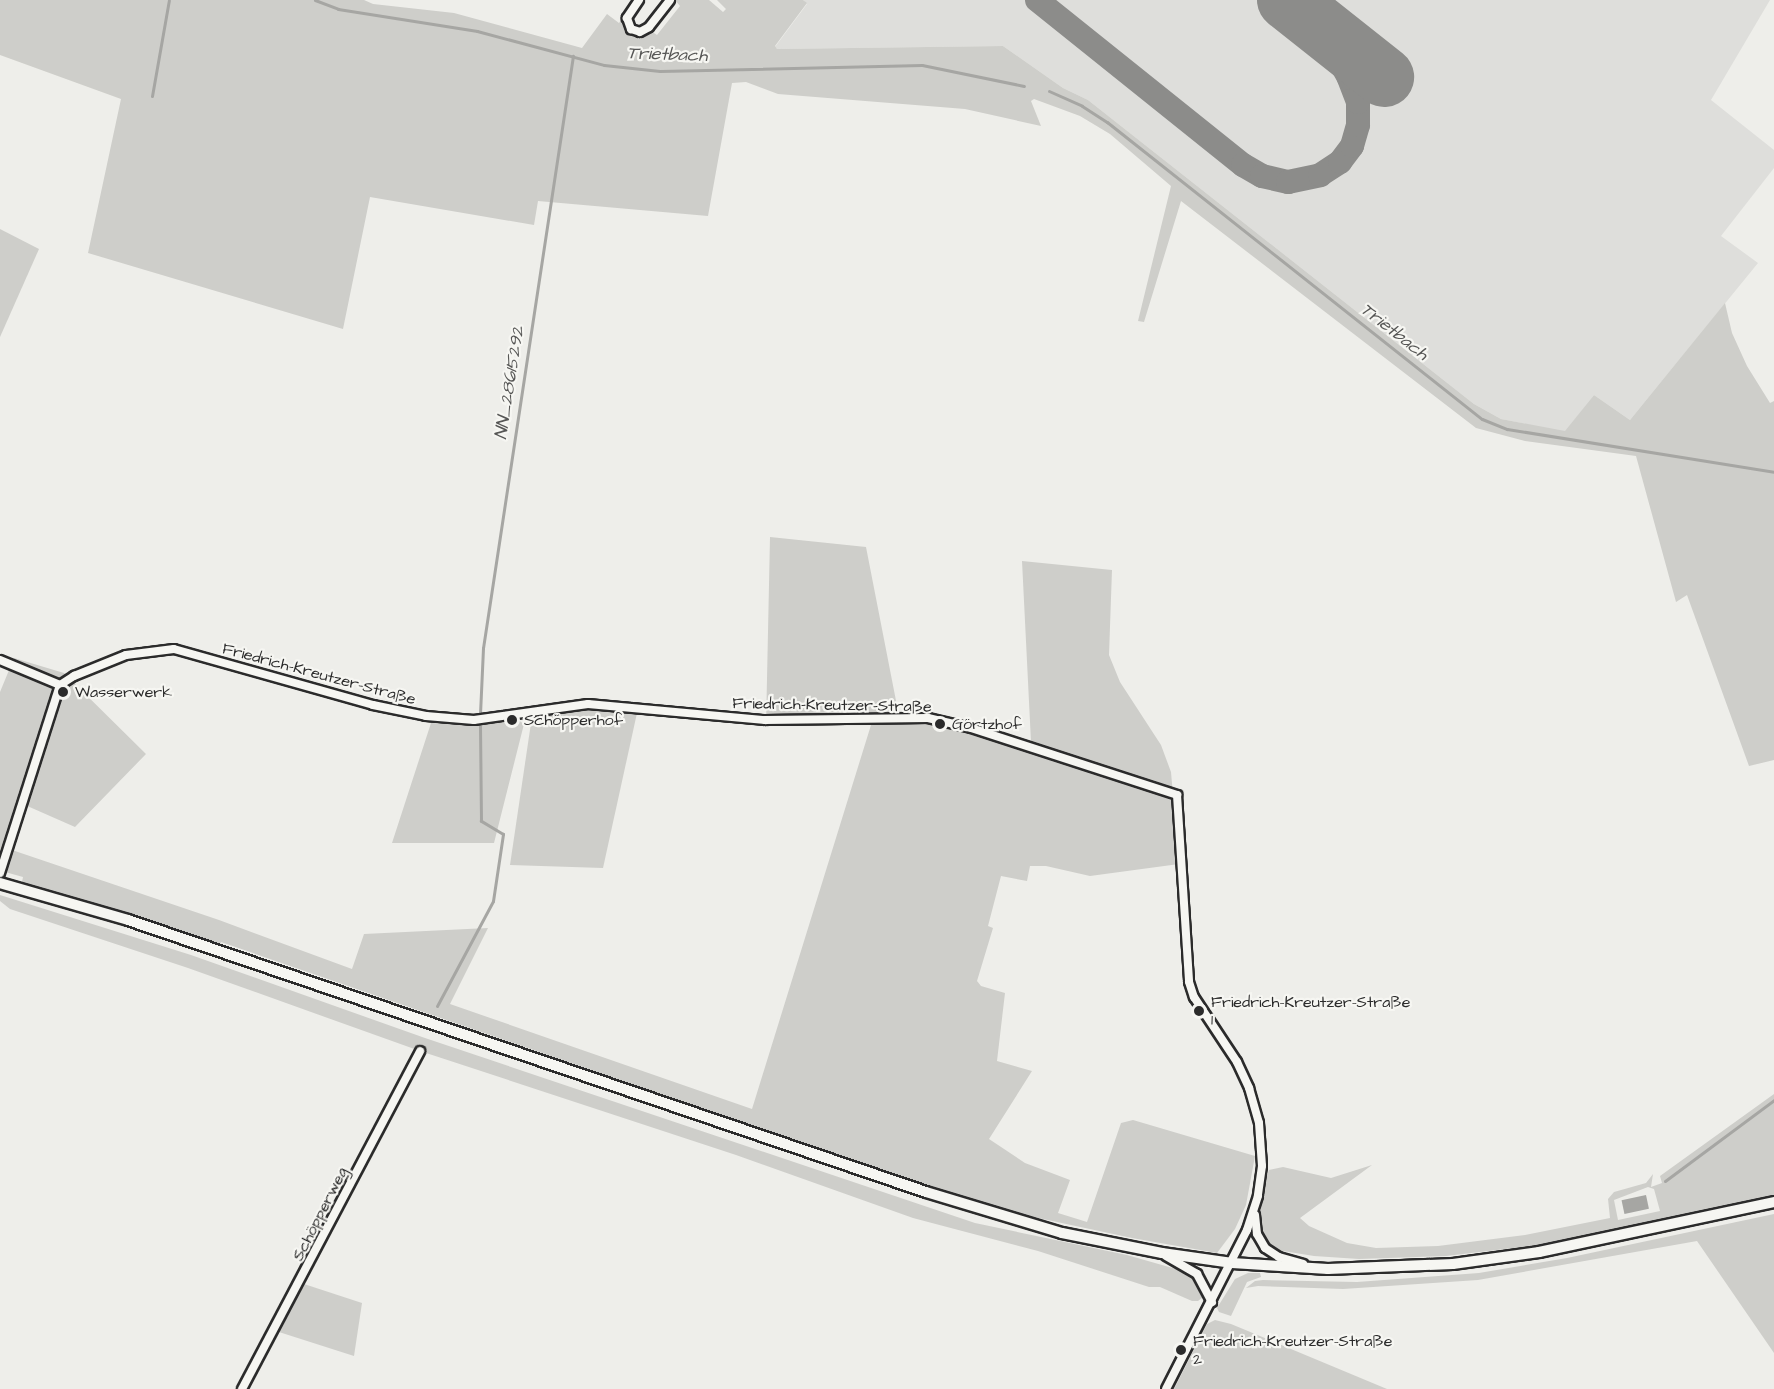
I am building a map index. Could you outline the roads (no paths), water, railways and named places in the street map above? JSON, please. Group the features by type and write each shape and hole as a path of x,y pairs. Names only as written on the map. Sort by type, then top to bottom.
{"main road":[{"path":"0,883 116,916 926,1192 1062,1233 1162,1253 1232,1263 1328,1269 1453,1264 1499,1258 1774,1202"}],"street":[{"path":"639,0 627,18 631,29 640,32 649,27 670,0"},
{"name":"Friedrich-Kreutzer-Straße","path":"60,685 74,676 126,655 174,649 372,705 426,716 474,720 588,704 765,720 928,718 971,728 1177,795 1189,982 1194,997 1237,1062 1249,1088 1259,1124 1262,1156 1255,1208 1257,1234 1269,1252 1287,1260 1328,1269"},
{"path":"0,660 60,685 0,873"},
{"name":"Schöpperweg","path":"242,1389 420,1051"},
{"name":"Friedrich-Kreutzer-Straße","path":"1166,1389 1232,1263 1255,1208"},
{"path":"1162,1253 1197,1274 1212,1302"}],"waterway":[{"path":"152,96 169,0"},
{"name":"Trietbach","path":"315,0 338,9 477,31 604,65 660,71 922,65 1024,86"},
{"name":"NN_28615292","path":"480,714 483,648 573,56"},
{"name":"Trietbach","path":"1049,91 1082,106 1107,122 1482,419 1507,429 1774,472"},
{"name":"NN_28615292","path":"437,1006 493,901 503,834 481,821 480,725"},
{"path":"1665,1181 1774,1100"}],"place":[{"name":"Wasserwerk","path":"63,692"},
{"name":"Schöpperhof","path":"512,720"},
{"name":"Görtzhof","path":"940,724"},
{"name":"Friedrich-Kreutzer-Straße 1","path":"1199,1011"},
{"name":"Friedrich-Kreutzer-Straße 2","path":"1181,1350"}]}
